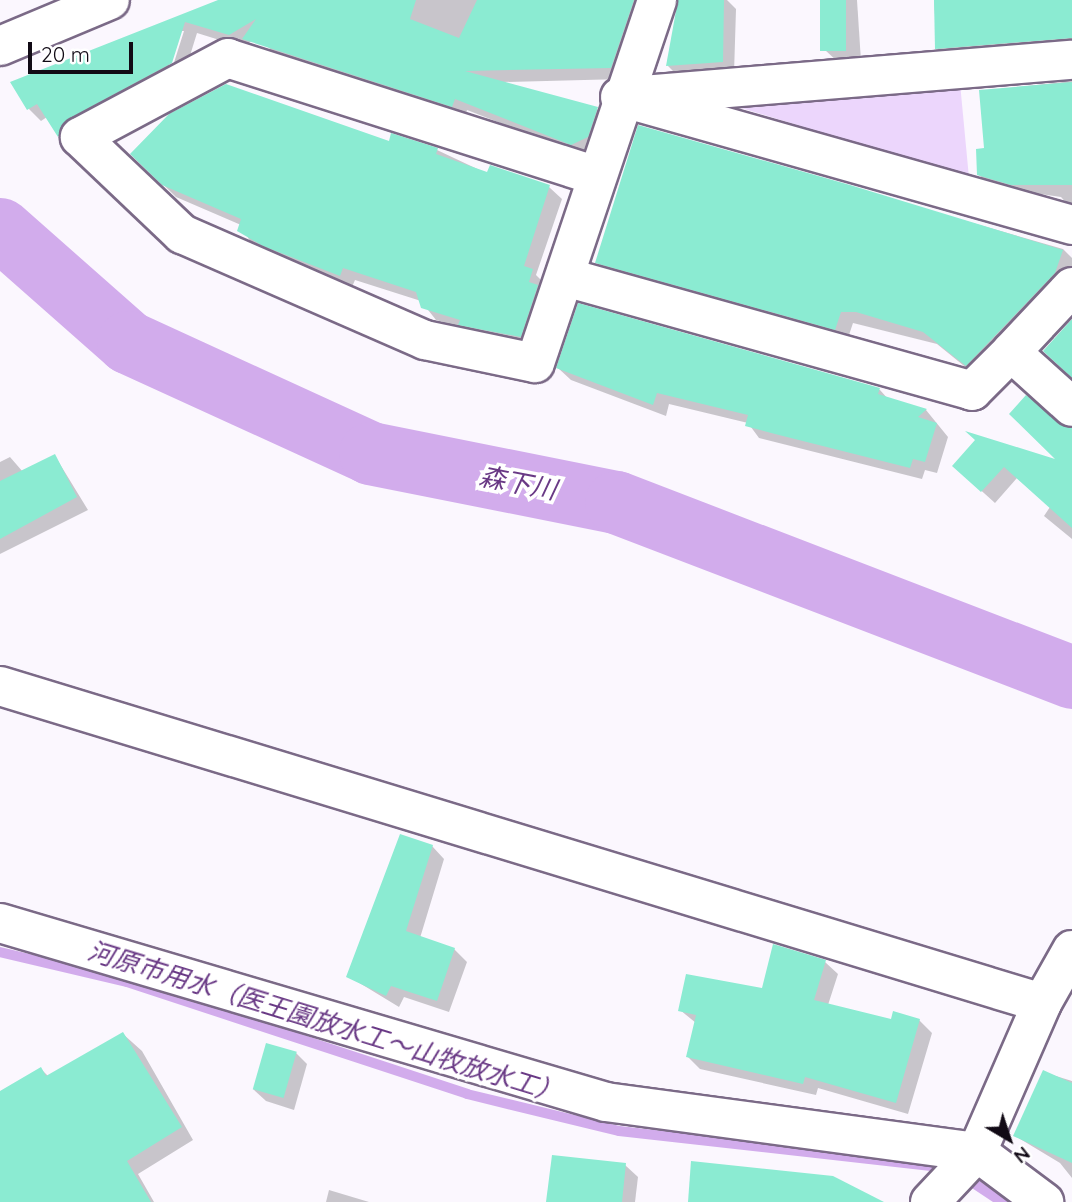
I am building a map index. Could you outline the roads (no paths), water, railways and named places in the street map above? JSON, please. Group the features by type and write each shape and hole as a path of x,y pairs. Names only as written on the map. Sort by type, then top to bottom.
{"main road":[{"path":"0,46 110,0"},
{"path":"597,176 228,58 80,137 182,234 425,340 535,363 565,277 597,176 620,97 657,0"},
{"path":"620,97 1072,60"},
{"path":"620,97 1072,226"},
{"path":"565,277 972,391 1072,287"},
{"path":"1011,352 1072,407"},
{"path":"0,686 1042,1003"},
{"path":"0,923 606,1102 956,1175 1044,1202"},
{"path":"956,1175 1042,1003 1072,950"}],"waterway":[{"name":"森下川","path":"0,229 128,342 370,453 616,502 1072,677"},
{"name":"河原市用水（医王園放水工～山牧放水工）","path":"0,952 127,982 467,1094 619,1131 949,1168"},
{"name":"河原市用水（医王園放水工～山牧放水工）","path":"963,1176 1002,1202"}]}
